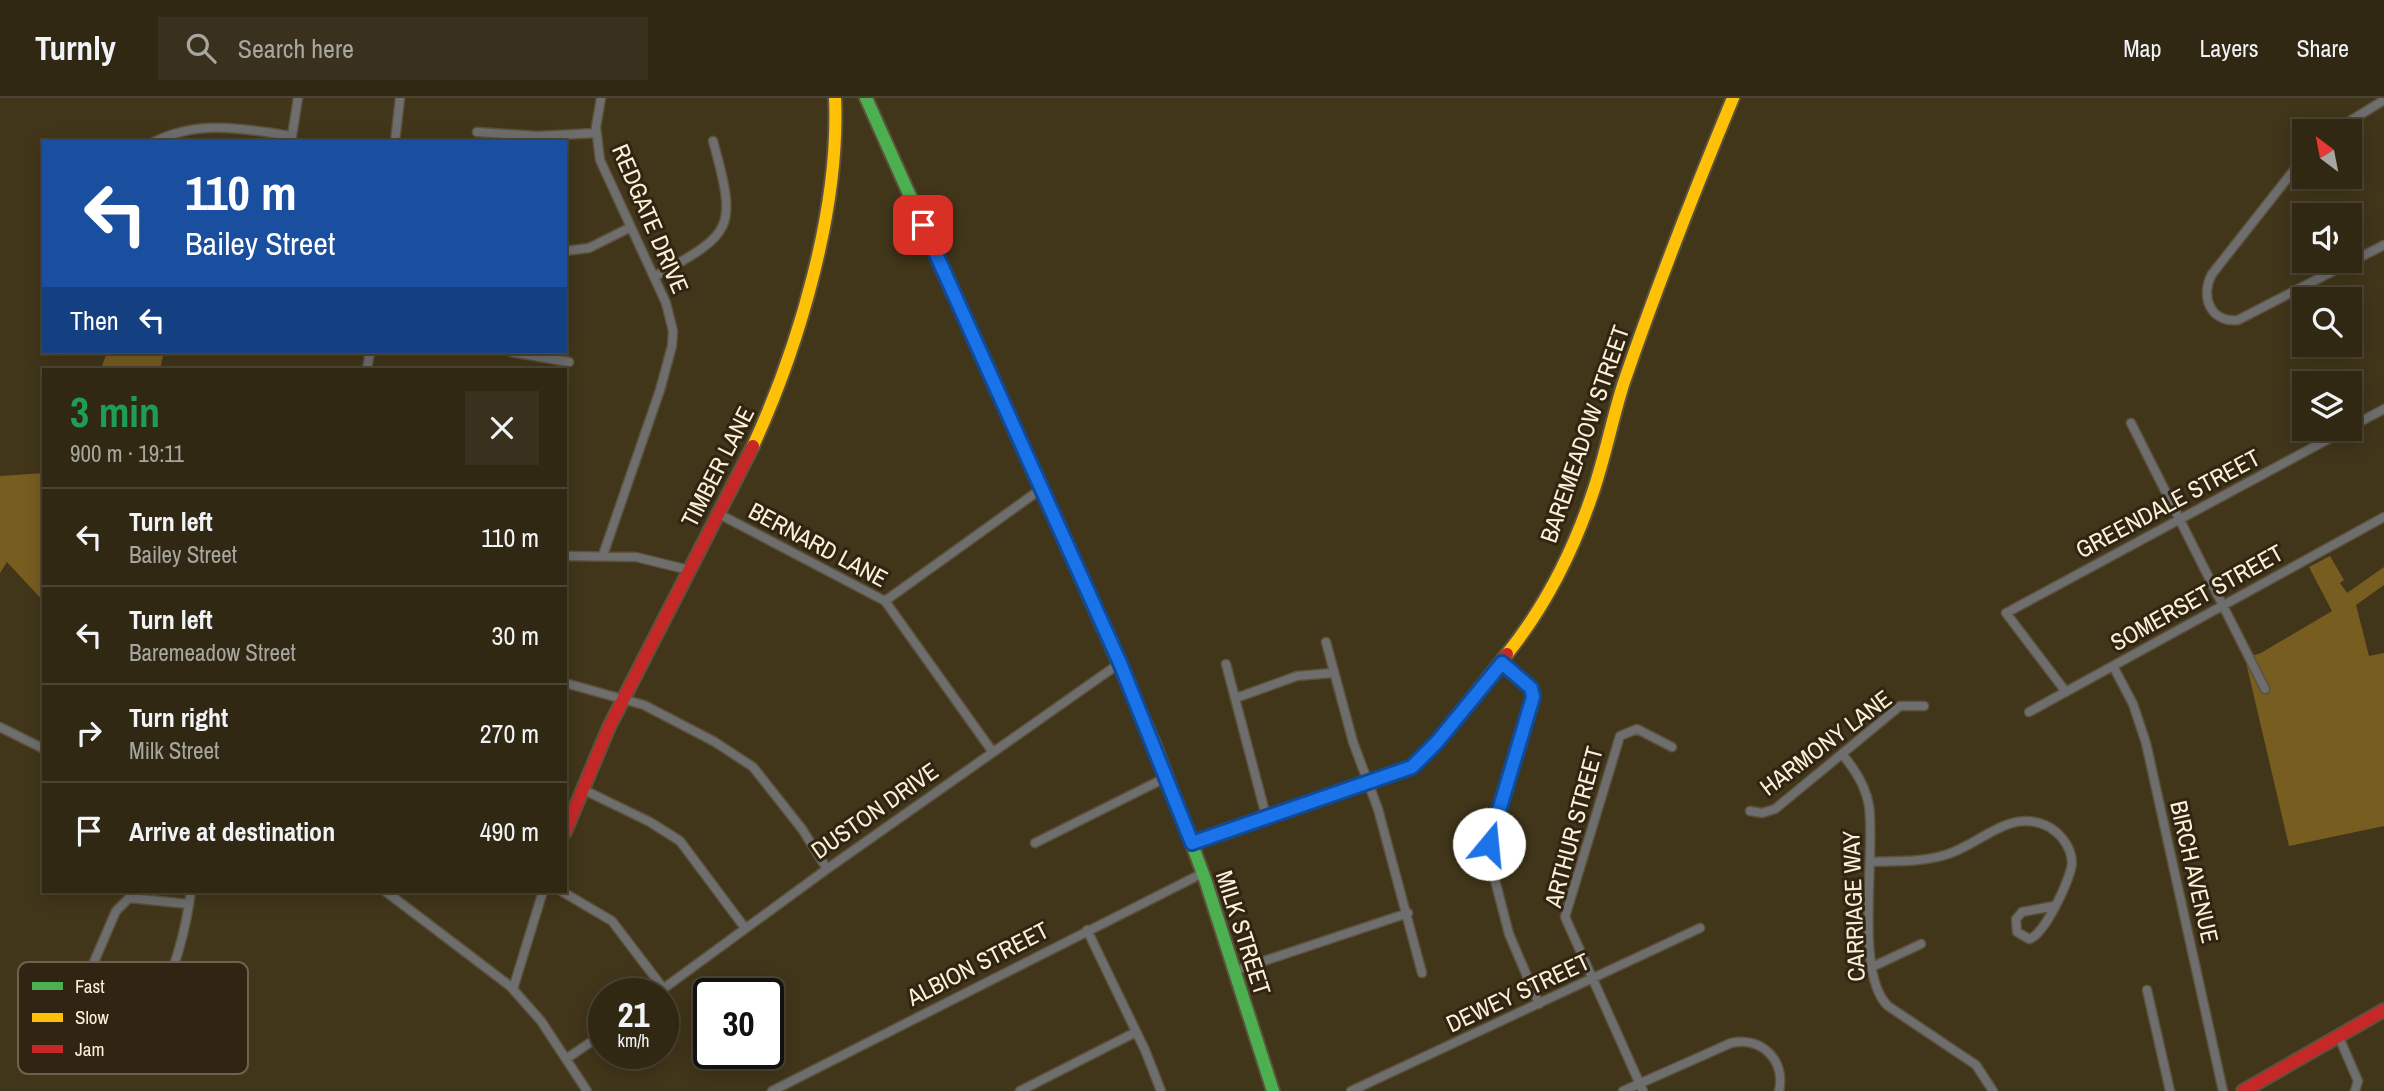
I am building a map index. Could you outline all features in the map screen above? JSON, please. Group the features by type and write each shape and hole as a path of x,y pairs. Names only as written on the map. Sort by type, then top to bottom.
{"street":[{"path":"159,140 184,130 204,126 225,126 292,139 298,98"},
{"path":"395,140 400,98"},
{"name":"REDGATE DRIVE","path":"600,98 596,133 607,180 631,227 671,319 672,346 603,555"},
{"name":"TIMBER LANE","path":"567,827 623,700 719,514 781,386 800,329 835,161 835,98"},
{"name":"MILK STREET","path":"866,98 1120,663 1167,776 1203,873 1273,1091"},
{"name":"BAREMEADOW STREET","path":"1192,843 1402,772 1420,761 1502,663 1541,607 1577,536 1669,253 1733,98"},
{"path":"2353,119 2384,100"},
{"path":"477,132 563,136 596,133"},
{"path":"654,277 699,254 721,231 727,204 713,141"},
{"path":"2292,172 2211,274 2206,291 2212,311 2223,319 2238,320 2384,245"},
{"path":"567,251 589,248 631,227"},
{"path":"523,354 569,362"},
{"name":"GREENDALE STREET","path":"2362,421 2384,409"},
{"path":"2131,423 2225,604 2265,689"},
{"name":"GREENDALE STREET","path":"2066,692 2006,612 2325,441"},
{"path":"885,601 1041,489"},
{"name":"BERNARD LANE","path":"719,514 885,601 992,751"},
{"name":"SOMERSET STREET","path":"2029,712 2384,517"},
{"path":"567,556 636,557 689,570"},
{"path":"1326,642 1332,673 1408,913 1422,973"},
{"name":"DUSTON DRIVE","path":"678,978 992,751 1120,663"},
{"path":"1502,663 1531,688 1533,697 1493,832 1489,857 1509,934 1539,1004"},
{"path":"1226,664 1266,816"},
{"name":"BIRCH AVENUE","path":"2113,666 2133,704 2146,743 2224,1091"},
{"path":"1236,698 1297,676 1332,673"},
{"path":"567,683 644,705 753,767 802,829 827,869"},
{"name":"HARMONY LANE","path":"1750,811 1762,813 1775,809 1900,706 1924,706"},
{"path":"0,727 42,748"},
{"name":"ARTHUR STREET","path":"1641,1087 1565,917 1620,736 1637,729 1672,747"},
{"name":"CARRIAGE WAY","path":"1842,754 1857,776 1869,804 1872,967 1881,1000 1976,1065 1993,1091"},
{"path":"1035,843 1167,776"},
{"path":"582,789 650,822 680,841 745,928"},
{"path":"1870,862 1947,855 2011,822 2035,822 2057,832 2070,852 2069,875 2054,906 2038,936 2029,939 2018,932 2016,919 2022,912 2054,906"},
{"name":"ALBION STREET","path":"772,1091 785,1088 1087,930 1203,873"},
{"path":"175,962 180,952 191,893"},
{"path":"388,893 513,989 541,1021 587,1091"},
{"path":"513,989 542,893"},
{"path":"564,893 612,921 651,978"},
{"path":"94,962 122,903 137,898 189,904"},
{"path":"1234,971 1408,913"},
{"name":"DEWEY STREET","path":"1351,1091 1700,928"},
{"path":"1087,930 1161,1091"},
{"path":"1872,967 1921,944"},
{"path":"2147,990 2170,1091"},
{"path":"2243,1091 2384,1010"},
{"path":"1020,1091 1136,1032"},
{"path":"2338,1035 2358,1081 2355,1091"},
{"path":"1623,1091 1641,1087 1710,1052 1737,1042 1762,1047 1778,1065 1779,1091"},
{"path":"566,1059 588,1044"}],"shaded area":[{"path":"106,354 164,354 160,368 101,368"},
{"path":"42,473 42,600 7,562 0,573 0,476"},
{"path":"2330,556 2344,580 2340,583 2347,593 2384,567 2384,585 2356,605 2369,656 2384,653 2384,826 2289,846 2245,658 2261,653 2332,611 2309,567"}],"traffic: fast":[{"path":"866,98 1021,443"},
{"path":"1154,743 1205,879 1273,1091"}],"traffic: slow":[{"path":"753,446 786,365 813,276 831,185 835,98"},
{"path":"1507,654 1545,598 1576,537 1597,481 1637,346 1676,239 1733,98"}],"traffic: jam":[{"path":"1021,443 1154,743"},
{"path":"567,827 609,727 753,446"},
{"path":"1192,843 1412,767 1437,742 1507,654"},
{"path":"2243,1091 2384,1010"}],"route":[{"path":"923,225 1093,600 1152,738 1192,843 1412,767 1437,742 1502,663 1531,688 1533,697 1489,844"}]}
